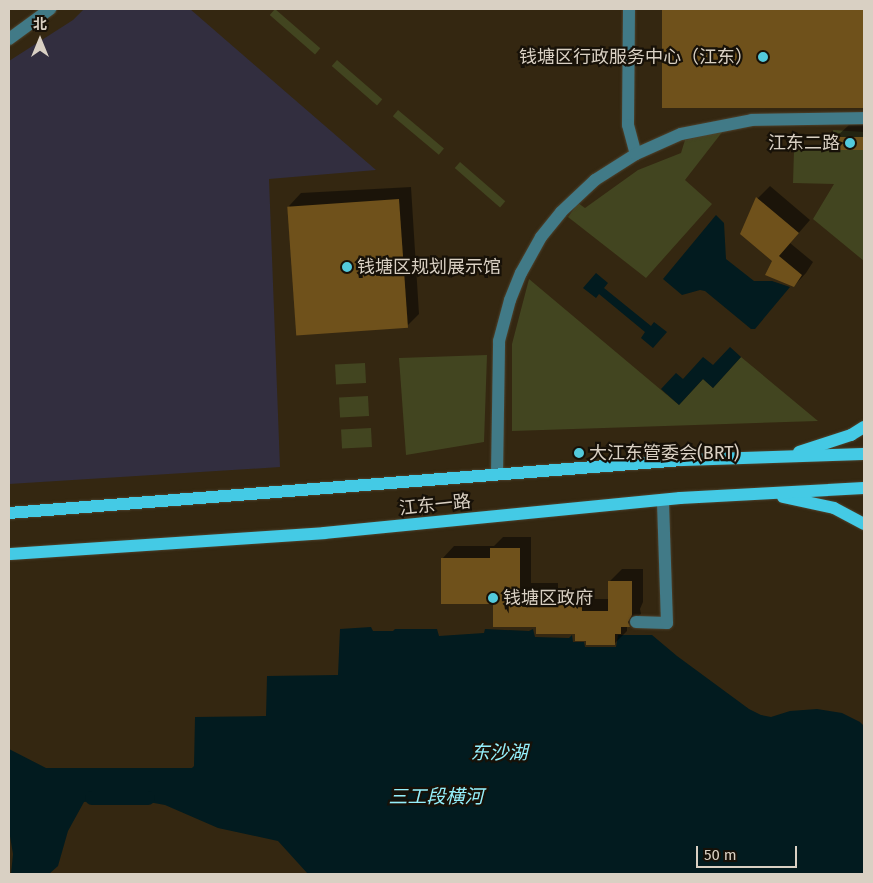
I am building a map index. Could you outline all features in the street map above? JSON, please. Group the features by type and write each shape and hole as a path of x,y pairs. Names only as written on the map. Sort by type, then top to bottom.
{"main road":[{"path":"786,457 851,435 864,427"},
{"name":"江东一路","path":"9,513 682,460 864,454"},
{"name":"江东一路","path":"9,554 324,533 663,500 864,488"},
{"path":"766,494 834,508 864,524"}],"street":[{"path":"9,39 50,9"},
{"path":"629,9 628,124 636,154"},
{"path":"496,474 499,341 510,300 521,273 541,237 560,212 596,180 636,154 681,134 752,120 864,118"},
{"path":"636,622 673,623 663,500"}],"shaded area":[{"path":"84,9 190,9 376,170 269,179 280,467 9,484 9,61 73,20"}],"green space":[{"path":"275,9 320,48 315,54 270,15"},
{"path":"337,60 382,99 377,105 332,66"},
{"path":"398,110 444,149 439,155 393,116"},
{"path":"833,130 864,132 864,261 813,219 834,184 793,183 794,150 833,150"},
{"path":"723,131 685,180 712,204 646,278 568,217 578,203 585,208 638,170 681,153 685,140"},
{"path":"460,162 505,201 500,207 455,168"},
{"path":"529,279 679,405 703,379 713,388 741,357 818,421 512,431 512,344"},
{"path":"487,355 484,442 406,455 399,358"},
{"path":"365,363 366,383 336,385 335,365"},
{"path":"368,396 369,416 340,417 339,398"},
{"path":"371,428 372,447 342,449 341,430"}],"water":[{"path":"716,215 724,223 726,259 754,281 772,281 790,287 755,329 751,329 705,291 700,290 682,295 663,279"},
{"path":"596,273 608,283 604,288 651,326 654,322 667,332 653,348 641,338 645,332 599,294 596,298 583,288"},
{"path":"730,347 741,357 713,388 703,379 679,405 661,389 676,373 683,379 703,357 713,365"},
{"name":"东沙湖","path":"371,627 373,631 437,629 439,636 484,633 485,629 529,631 533,629 535,637 569,638 572,635 573,642 584,642 585,647 616,647 618,635 652,635 677,656 749,709 761,715 771,717 790,711 817,709 842,713 860,722 864,726 864,874 308,874 278,841 218,828 165,805 121,797 84,802 68,831 58,866 49,874 11,874 13,854 9,830 9,749 46,768 192,768 194,766 195,717 266,716 267,676 338,675 340,629"}],"building":[{"name":"钱塘区行政服务中心（江东）","path":"662,9 864,9 864,108 662,108"},
{"name":"江东二路","path":"835,137 864,137 864,150 835,150"},
{"path":"756,197 799,233 779,256 802,275 794,287 765,275 772,261 740,234"},
{"name":"钱塘区规划展示馆","path":"399,199 408,328 296,335 287,207"},
{"name":"钱塘区政府","path":"490,548 520,548 520,595 546,595 546,602 582,602 582,611 608,611 608,581 632,581 632,615 628,622 630,627 621,627 621,634 615,634 615,645 586,645 586,641 575,641 575,634 536,634 536,627 493,627 493,604 441,604 441,558 490,558"}],"waterway":[{"name":"三工段横河","path":"92,798 148,798"}],"place":[{"name":"钱塘区行政服务中心（江东）","path":"763,57"},
{"name":"江东二路","path":"850,143"},
{"name":"钱塘区规划展示馆","path":"347,267"},
{"name":"大江东管委会(BRT)","path":"579,453"},
{"name":"钱塘区政府","path":"493,598"}]}
